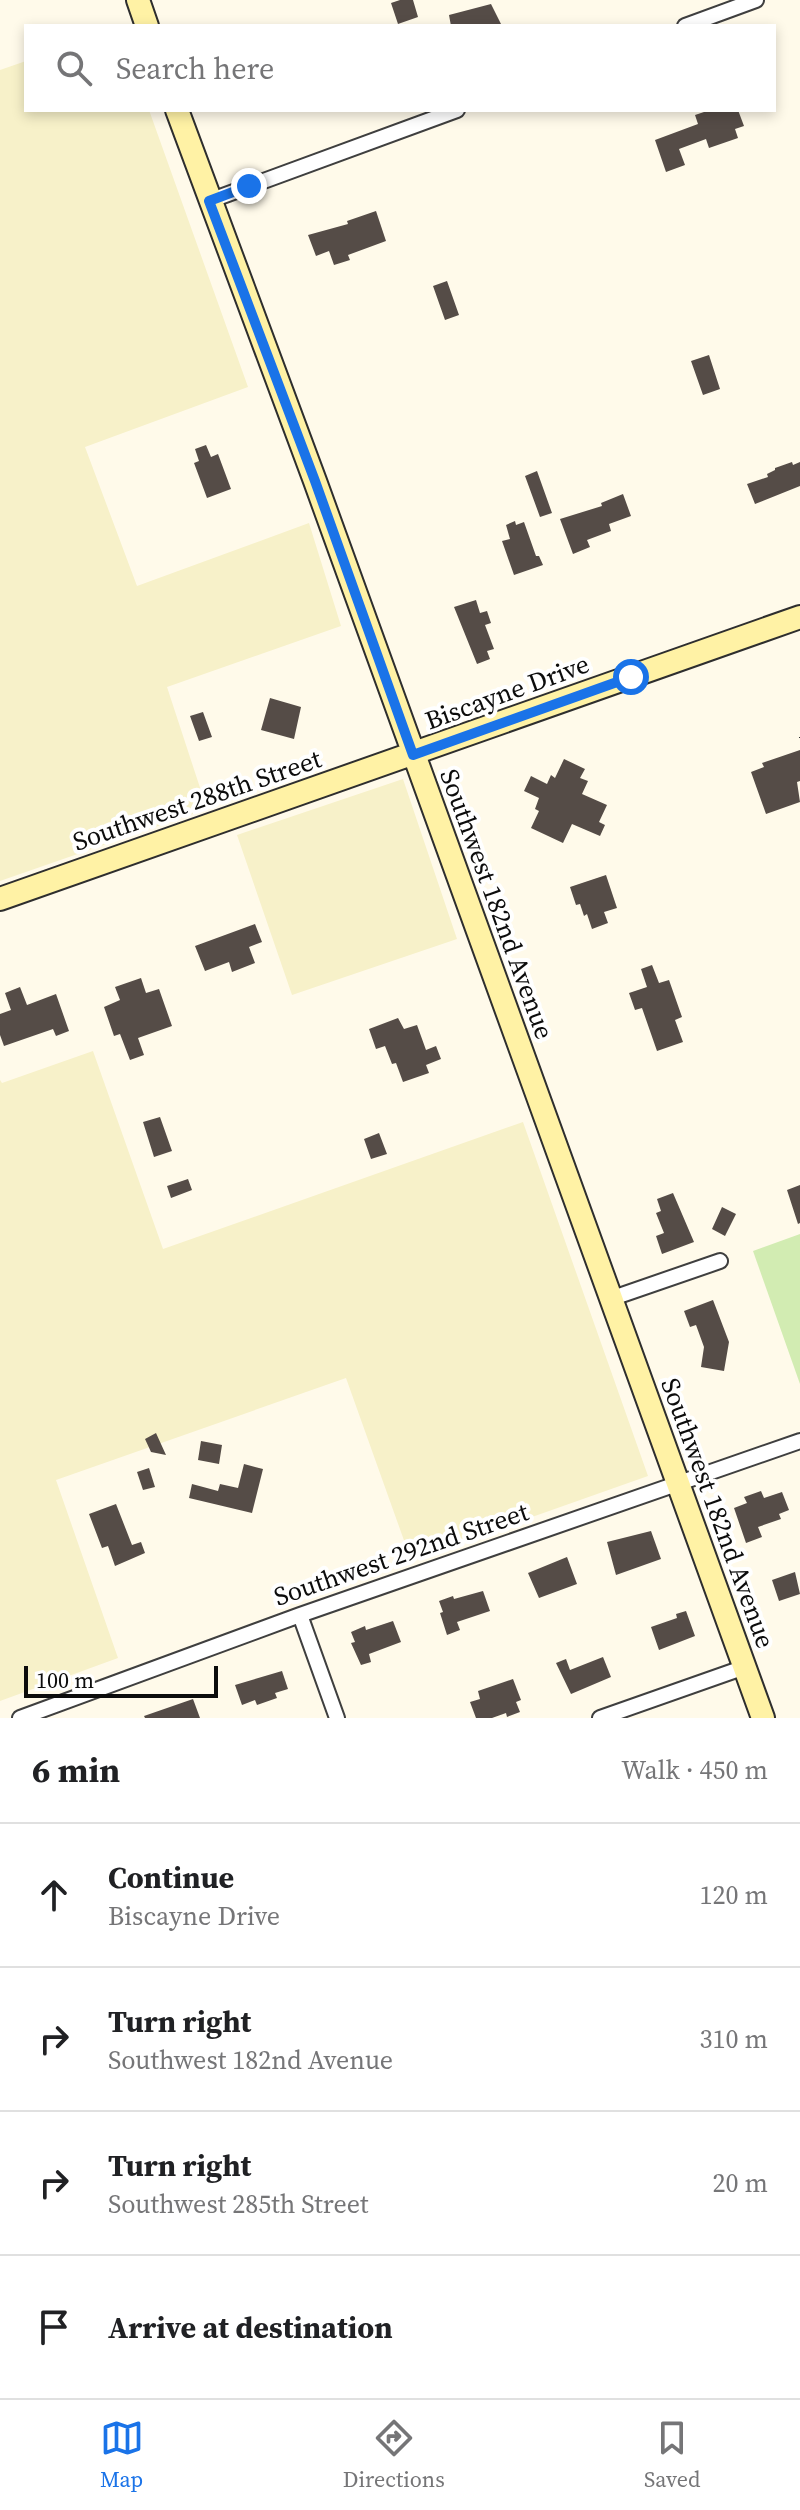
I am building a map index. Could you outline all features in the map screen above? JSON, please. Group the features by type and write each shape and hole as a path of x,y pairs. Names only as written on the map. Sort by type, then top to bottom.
{"street":[{"path":"138,0 146,24"},
{"path":"690,24 756,0"},
{"name":"Southwest 182nd Avenue","path":"178,112 315,481 763,1718"},
{"path":"209,201 452,112"},
{"name":"Biscayne Drive","path":"413,755 800,617"},
{"name":"Southwest 288th Street","path":"0,899 413,755"},
{"path":"610,1299 720,1261"},
{"name":"Southwest 292nd Street","path":"20,1718 300,1615 800,1441"},
{"path":"300,1615 337,1718"},
{"path":"600,1718 745,1667"}],"shaded area":[{"path":"24,62 24,112 150,112 248,387 85,447 137,586 309,523 341,626 167,687 207,809 0,881 0,70"},
{"path":"403,779 457,939 292,995 237,835"},
{"path":"93,1051 163,1249 523,1122 648,1476 411,1560 346,1378 56,1480 118,1658 0,1701 0,1080 2,1083"}],"green space":[{"path":"800,1234 800,1384 753,1251"}],"building":[{"path":"413,0 418,17 398,24 391,3"},
{"path":"491,4 501,24 451,24 449,15"},
{"path":"739,112 744,126 735,129 738,138 709,148 706,139 679,149 685,165 666,172 655,140 698,124 695,115"},
{"path":"376,211 386,241 348,255 350,260 334,265 329,251 316,256 308,235 348,224 347,221"},
{"path":"447,281 459,315 445,320 433,286"},
{"path":"709,355 720,389 703,395 691,361"},
{"path":"206,445 211,457 218,454 231,489 207,498 194,463 199,461 195,449"},
{"path":"792,462 793,465 800,462 800,486 755,504 747,484 768,477 767,474 775,468"},
{"path":"537,471 552,513 540,517 525,476"},
{"path":"623,494 631,516 609,524 611,531 587,540 590,547 573,554 560,519 602,506 601,503"},
{"path":"515,521 516,525 524,522 536,556 543,565 514,575 502,541 510,539 506,525"},
{"path":"476,600 480,613 487,611 491,623 485,625 494,649 487,651 490,659 477,664 454,607"},
{"path":"270,698 301,707 294,739 261,730"},
{"path":"203,712 212,737 199,741 190,716"},
{"path":"800,750 800,781 797,782 800,802 766,814 751,772 764,767 762,763"},
{"path":"564,759 585,769 580,778 588,781 582,794 607,805 599,822 605,825 600,836 572,824 563,843 531,828 539,811 535,809 539,798 524,791 531,776 547,784 551,775 555,778"},
{"path":"606,875 617,908 604,912 608,923 592,929 587,914 584,916 580,904 576,905 570,887"},
{"path":"255,924 262,942 249,947 255,963 232,972 229,962 205,971 195,946"},
{"path":"652,965 659,983 669,980 682,1017 675,1020 683,1042 657,1051 642,1008 635,1010 629,993 647,987 641,969"},
{"path":"141,978 146,993 159,989 172,1026 138,1038 144,1055 130,1060 120,1034 114,1036 104,1007 120,1000 115,987"},
{"path":"20,987 27,1005 56,994 69,1031 56,1036 53,1029 4,1046 0,1035 0,1014 11,1010 5,993"},
{"path":"398,1018 404,1029 417,1025 426,1050 436,1046 441,1059 426,1065 429,1073 403,1082 385,1046 376,1049 369,1029"},
{"path":"160,1117 172,1151 154,1157 143,1122"},
{"path":"379,1133 387,1154 371,1159 364,1139"},
{"path":"188,1179 192,1190 171,1198 167,1186"},
{"path":"800,1185 800,1223 798,1224 787,1190"},
{"path":"673,1193 694,1242 662,1254 656,1236 664,1233 656,1213 661,1211 657,1199"},
{"path":"722,1207 736,1214 725,1236 712,1229"},
{"path":"713,1300 729,1342 724,1371 701,1367 704,1347 696,1325 690,1327 684,1311"},
{"path":"156,1433 166,1455 151,1452 145,1439"},
{"path":"201,1441 222,1445 219,1464 198,1460"},
{"path":"244,1464 263,1469 252,1513 189,1498 192,1484 218,1491 220,1484 238,1488"},
{"path":"149,1468 155,1487 143,1490 137,1472"},
{"path":"761,1491 764,1498 782,1492 789,1510 779,1514 781,1519 758,1527 762,1537 746,1543 734,1508 747,1503 744,1497"},
{"path":"116,1504 132,1545 141,1542 145,1553 115,1566 108,1546 102,1548 89,1514"},
{"path":"651,1531 661,1559 616,1575 607,1542"},
{"path":"567,1557 577,1584 539,1598 528,1573"},
{"path":"795,1572 800,1594 779,1601 772,1580"},
{"path":"483,1591 490,1611 457,1622 460,1630 447,1635 439,1601"},
{"path":"686,1611 695,1636 659,1650 651,1627 677,1618 676,1614"},
{"path":"393,1621 401,1642 369,1654 371,1662 361,1665 351,1643 355,1642 351,1632"},
{"path":"603,1657 611,1677 571,1694 556,1663 566,1659 570,1670"},
{"path":"282,1671 288,1689 275,1693 277,1698 257,1705 255,1700 242,1705 235,1685"},
{"path":"513,1679 521,1700 516,1702 520,1712 507,1717 506,1713 492,1718 476,1718 470,1702 480,1699 478,1691"},
{"path":"193,1699 200,1718 144,1716"}],"route":[{"path":"249,186 209,201 315,481 413,755 631,677"}]}
